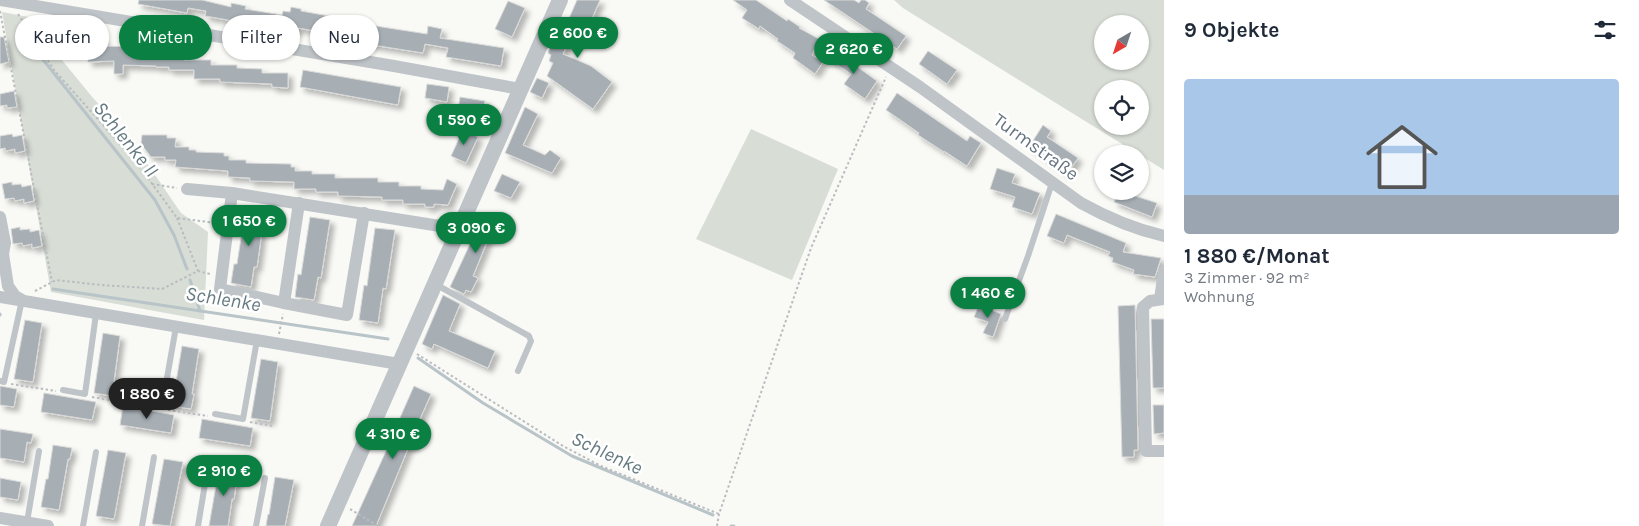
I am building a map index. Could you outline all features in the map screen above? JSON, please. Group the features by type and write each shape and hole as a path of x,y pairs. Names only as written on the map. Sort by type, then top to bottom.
{"street":[{"path":"328,526 560,0"},
{"name":"Turmstraße","path":"790,0 920,87 1081,203 1109,218 1140,230 1164,236"},
{"path":"3,3 394,66 520,89"},
{"path":"187,189 232,193 459,229"},
{"path":"232,193 220,289 284,307 347,315 364,213"},
{"path":"284,307 299,203"},
{"path":"0,217 5,243 3,254 8,286 15,296 26,301"},
{"path":"1164,271 1162,299 1150,301 1143,307 1146,451 1164,451"},
{"path":"0,297 398,364"},
{"path":"0,518 48,526"}],"lane":[{"path":"1005,319 1052,183"},
{"path":"434,284 529,336 531,341 518,371"},
{"path":"2,381 26,301"},
{"path":"63,390 85,394 96,314"},
{"path":"141,402 162,406 176,328"},
{"path":"215,414 243,419 257,340"},
{"path":"27,522 39,451"},
{"path":"83,526 96,452"},
{"path":"142,526 154,457"},
{"path":"198,526 208,466"},
{"path":"256,526 265,478"}],"path":[{"path":"3,3 54,70 137,163 177,218 198,271"},
{"path":"3,3 52,282"},
{"path":"717,526 719,514 811,248 890,68"},
{"path":"152,184 187,189"},
{"path":"177,218 228,225"},
{"path":"26,301 35,291 56,280 162,290 198,271 222,277"},
{"path":"280,328 284,307"},
{"path":"406,348 563,446 601,466 719,514"},
{"path":"2,381 50,391 63,390"},
{"path":"85,394 91,397 126,403 141,402"},
{"path":"162,406 169,410 208,416 215,414"},
{"path":"243,419 251,423 273,426"},
{"path":"339,502 378,526"}],"shaded area":[{"path":"894,0 1164,0 1164,170 1149,161 1149,145 1124,145 1108,135 1149,135 1149,80 1094,80 1094,127 903,8"},
{"path":"2,12 18,15 15,15 15,60 62,60 93,98 129,137 181,213 208,232 204,320 51,292"},
{"path":"751,129 838,169 792,280 696,239"}],"building":[{"path":"139,0 202,0 231,7 231,3 246,6 245,9 282,15 222,15 222,19 212,17 212,15 205,15 206,11 188,8 187,13 138,4"},
{"path":"577,0 600,0 581,44 570,39 563,54 591,66 612,82 593,109 547,76 553,63 549,61 551,55 548,53 552,43 557,46"},
{"path":"733,0 756,0 787,21 788,19 799,28 819,39 812,55 823,62 815,74 793,58 795,53 777,41 778,39 760,26 759,29 742,18 747,10"},
{"path":"824,0 854,0 859,3 861,0 865,0 869,3 866,9 906,36 897,49"},
{"path":"508,1 525,8 512,37 495,29"},
{"path":"291,7 323,15 310,15 310,30 300,28 300,15 282,15 283,11 290,12"},
{"path":"379,26 427,34 428,26 442,29 440,38 504,48 501,66 446,57 448,48 425,44 423,53 379,46"},
{"path":"0,37 4,37 9,62 0,64"},
{"path":"109,46 119,47 119,60 211,60 211,65 237,65 237,68 262,69 262,73 288,73 288,88 272,87 272,84 220,82 220,79 194,79 194,70 169,70 169,67 123,65 123,74 114,74 114,61 88,62 88,60 109,60"},
{"path":"833,49 877,81 865,99 844,84 851,74 827,58"},
{"path":"928,51 957,70 947,84 919,64"},
{"path":"303,70 401,87 398,105 300,87"},
{"path":"537,78 549,83 542,98 530,92"},
{"path":"427,84 449,87 447,102 425,98"},
{"path":"14,91 17,107 7,108 7,105 0,106 0,94"},
{"path":"897,93 967,141 970,136 981,143 967,166 918,135 919,133 886,110"},
{"path":"460,97 485,101 482,115 458,110"},
{"path":"525,107 538,114 523,145 545,155 550,150 561,158 552,173 505,153"},
{"path":"1043,125 1051,131 1047,137 1078,158 1067,174 1029,147"},
{"path":"463,130 478,137 466,163 451,156"},
{"path":"12,134 13,137 22,135 25,151 15,153 15,149 6,151 5,148 0,149 0,136"},
{"path":"142,135 167,135 167,138 176,138 175,147 189,147 189,150 196,150 196,152 224,153 224,156 229,156 229,160 246,160 246,163 291,164 291,167 295,167 295,171 312,171 312,174 335,174 335,178 378,178 378,182 399,182 399,186 421,186 421,189 443,190 447,179 457,184 448,205 434,204 434,207 425,207 425,204 403,204 403,200 382,200 382,197 338,196 338,192 294,189 294,182 250,181 250,178 228,177 228,171 175,167 176,160 165,160 165,157 151,157 141,144"},
{"path":"997,168 1015,174 1012,183 1040,193 1032,214 1012,207 1015,197 990,189"},
{"path":"502,174 520,182 511,198 494,191"},
{"path":"12,182 12,185 21,184 22,187 31,185 34,201 24,203 24,199 15,201 14,198 5,199 2,184"},
{"path":"1115,200 1148,200 1157,203 1152,217 1114,202"},
{"path":"246,206 265,209 257,267 254,267 251,287 231,283 234,264 237,264"},
{"path":"484,214 496,220 498,217 505,221 500,232 497,230 493,239 489,237 473,276 478,278 471,292 466,290 464,294 450,287"},
{"path":"1056,214 1126,243 1123,252 1161,258 1155,277 1133,274 1134,270 1112,262 1113,258 1108,256 1110,252 1067,235 1064,243 1047,236"},
{"path":"310,217 330,220 321,278 318,277 314,300 295,297 298,274 301,275"},
{"path":"20,227 20,230 30,229 30,232 39,230 42,246 32,248 32,244 23,246 22,243 13,244 11,229"},
{"path":"375,228 395,230 386,289 383,288 378,323 359,320 364,285 367,286"},
{"path":"443,295 460,304 449,331 495,351 488,368 434,344 432,349 422,344"},
{"path":"979,305 1001,314 993,337 983,333 988,322 974,317"},
{"path":"1135,305 1138,450 1134,450 1134,457 1122,457 1118,306"},
{"path":"1151,319 1164,319 1164,388 1153,388"},
{"path":"25,320 42,323 33,382 14,379"},
{"path":"103,333 120,336 112,396 94,393"},
{"path":"182,346 199,349 191,409 172,406"},
{"path":"261,359 278,362 270,421 251,418"},
{"path":"0,386 17,389 14,407 0,405"},
{"path":"414,386 431,394 416,428 420,430 412,447 409,446 376,526 352,526 392,438 395,439 402,422 399,420"},
{"path":"44,393 96,402 92,420 41,412"},
{"path":"1153,405 1164,405 1164,433 1154,434"},
{"path":"123,406 174,415 171,433 120,425"},
{"path":"202,419 253,428 250,446 199,438"},
{"path":"0,429 33,434 31,443 27,442 24,462 0,458"},
{"path":"53,445 72,448 70,459 68,459 59,510 41,507 46,479 48,479"},
{"path":"108,450 126,453 114,519 96,516"},
{"path":"164,459 183,462 170,526 152,524"},
{"path":"219,468 238,471 234,499 232,499 228,526 209,526"},
{"path":"275,477 294,480 285,526 266,526"},
{"path":"0,478 21,482 18,500 0,497"}],"waterway":[{"name":"Schlenke II","path":"43,60 155,200 174,235 187,269"},
{"name":"Schlenke II","path":"190,280 200,311"},
{"name":"Schlenke","path":"53,289 388,339"},
{"name":"Schlenke","path":"418,358 483,403 572,456 713,515"}]}
